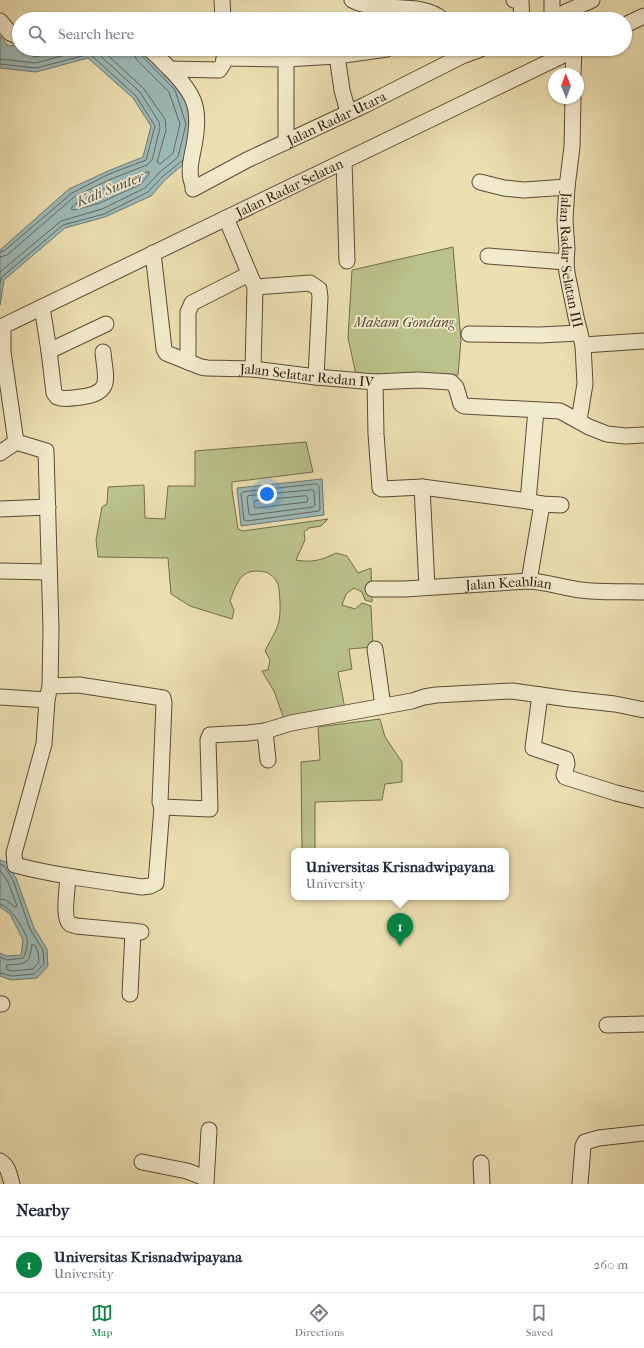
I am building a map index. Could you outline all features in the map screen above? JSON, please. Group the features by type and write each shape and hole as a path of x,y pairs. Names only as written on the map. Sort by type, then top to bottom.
{"street":[{"path":"222,0 223,12"},
{"path":"352,0 367,6 412,8 430,12"},
{"path":"551,12 552,0"},
{"path":"566,12 592,0"},
{"path":"522,12 523,1"},
{"path":"632,22 644,16"},
{"path":"0,21 5,30 12,34"},
{"path":"156,56 170,70 219,70 223,64 223,56"},
{"path":"248,56 286,59 337,56 342,90 348,112"},
{"name":"Jalan Radar Utara","path":"170,70 188,89 197,112 197,131 190,167 190,178 194,188 247,160 348,112 453,56"},
{"name":"Jalan Radar Selatan","path":"16,442 4,352 3,326 561,56"},
{"path":"573,68 574,56"},
{"path":"286,59 286,142"},
{"name":"Jalan Radar Selatan III","path":"573,104 572,147 564,220 567,249 566,262 581,339 585,384 579,420"},
{"path":"344,161 347,261"},
{"path":"480,182 504,188 524,190 567,187"},
{"path":"226,218 252,280 253,369"},
{"name":"Jalan Selatar Redan IV","path":"153,253 164,350 166,353 207,368 253,369 316,377 375,382 376,434 380,488 422,487"},
{"path":"488,256 566,262"},
{"path":"188,362 188,312 192,303 252,280 310,284 319,289 320,297 316,377"},
{"path":"42,307 54,392 57,397 63,400 94,395 100,392 104,388 106,382 103,352"},
{"path":"49,351 106,324"},
{"path":"469,334 540,334 581,339 644,341"},
{"path":"375,382 418,380 451,382 456,387 462,405 536,410 560,410 589,427 607,434 625,436 644,435"},
{"path":"529,581 535,503 536,410"},
{"path":"0,453 16,442 46,451 48,507 51,629 49,693 44,744 14,853 14,862 15,864 30,869 142,887 150,886 156,883 162,807 160,802 163,698 79,686 49,693 0,697"},
{"path":"427,587 422,487 535,503 560,505"},
{"path":"0,509 48,507"},
{"path":"0,571 49,572"},
{"name":"Jalan Keahlian","path":"373,589 529,581 544,582 581,590 602,592 644,592"},
{"path":"375,648 383,706"},
{"path":"162,807 210,809 208,740 210,735 265,731 291,723 436,695 512,691 615,704 644,710"},
{"path":"540,695 533,748 566,760 567,764 564,775 565,777 644,800"},
{"path":"265,731 268,760"},
{"path":"68,876 66,911 67,920 70,924 76,926 137,931 130,994"},
{"path":"607,1025 644,1024"},
{"path":"142,1162 188,1171 206,1181 209,1130"},
{"path":"580,1184 585,1142 599,1138 644,1133"},
{"path":"0,1161 5,1165 9,1172 12,1184"},
{"path":"481,1163 482,1184"}],"green space":[{"name":"Makam Gondang","path":"453,247 461,340 458,375 357,379 348,338 352,270"},
{"path":"306,442 313,472 232,482 238,529 243,531 328,519 321,526 309,528 304,532 305,540 296,560 317,560 336,553 347,556 358,573 371,568 372,602 365,600 362,592 354,588 346,594 342,605 355,609 362,603 371,606 373,647 349,649 352,669 338,672 345,709 285,722 274,691 262,671 268,670 270,660 265,651 277,629 280,617 279,588 273,576 257,571 245,574 241,578 230,601 234,610 232,619 190,606 171,594 168,558 98,557 96,540 102,507 107,504 108,487 144,485 145,518 165,519 168,486 195,486 195,451"},
{"path":"380,719 385,737 402,762 402,782 385,784 382,800 315,802 315,848 302,848 301,762 320,760 318,727"}],"water":[{"name":"Kali Sunter","path":"0,36 8,46 12,46 12,56 154,56 183,85 195,124 186,162 165,180 151,196 105,217 65,228 4,280 0,305 0,250 69,189 143,157 151,126 133,98 88,58 36,72 0,68"},
{"path":"322,479 324,515 241,526 237,488"},
{"path":"0,860 6,862 16,878 34,928 47,949 48,966 37,978 11,980 0,976 0,953 7,956 21,955 23,940 10,914 0,907"}],"place":[{"name":"Universitas Krisnadwipayana","path":"400,946"}]}
